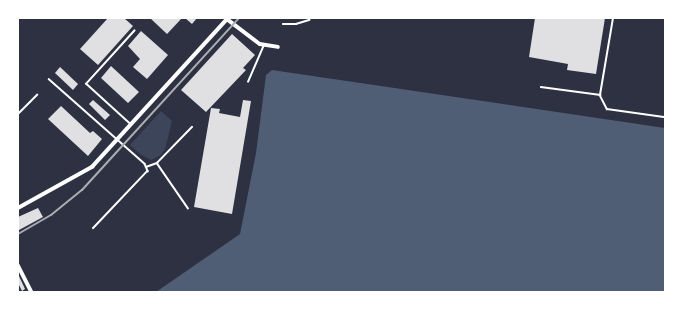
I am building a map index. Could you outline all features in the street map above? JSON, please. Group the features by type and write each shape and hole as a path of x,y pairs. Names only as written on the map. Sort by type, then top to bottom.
{"street":[{"path":"18,208 92,167 228,19 249,37 264,45 278,47"},
{"path":"18,265 32,292"}],"lane":[{"path":"613,18 600,95 607,109 665,117"},
{"path":"283,24 296,24 309,20"},
{"path":"132,125 86,84 134,31"},
{"path":"248,82 264,45"},
{"path":"49,79 118,140 146,167 148,171 94,228"},
{"path":"541,87 600,95"},
{"path":"18,114 37,95"},
{"path":"146,167 158,163 192,127"},
{"path":"158,163 188,208"}],"shaded area":[{"path":"272,70 665,128 665,292 156,292 240,234 256,153 266,75"},
{"path":"161,111 172,121 165,149 161,155 151,160 140,154 130,145"}],"building":[{"path":"108,18 124,18 133,26 98,65 80,49"},
{"path":"150,18 182,18 167,34"},
{"path":"185,18 197,18 192,24"},
{"path":"535,18 605,18 596,74 567,70 568,64 529,57"},
{"path":"141,31 168,55 147,79 133,67 140,59 128,46"},
{"path":"232,34 255,55 243,68 246,70 206,112 181,90"},
{"path":"111,66 139,92 128,103 101,78"},
{"path":"60,67 78,84 73,90 55,73"},
{"path":"93,100 110,115 105,120 89,104"},
{"path":"243,100 251,101 232,214 194,207 211,108 220,109 219,113 240,117"},
{"path":"61,106 90,133 93,131 102,139 88,156 48,119"},
{"path":"38,208 43,217 19,230 18,217"},
{"path":"18,274 25,289 22,291 18,283"}],"railway":[{"path":"18,234 51,215 82,190 239,18"}]}
